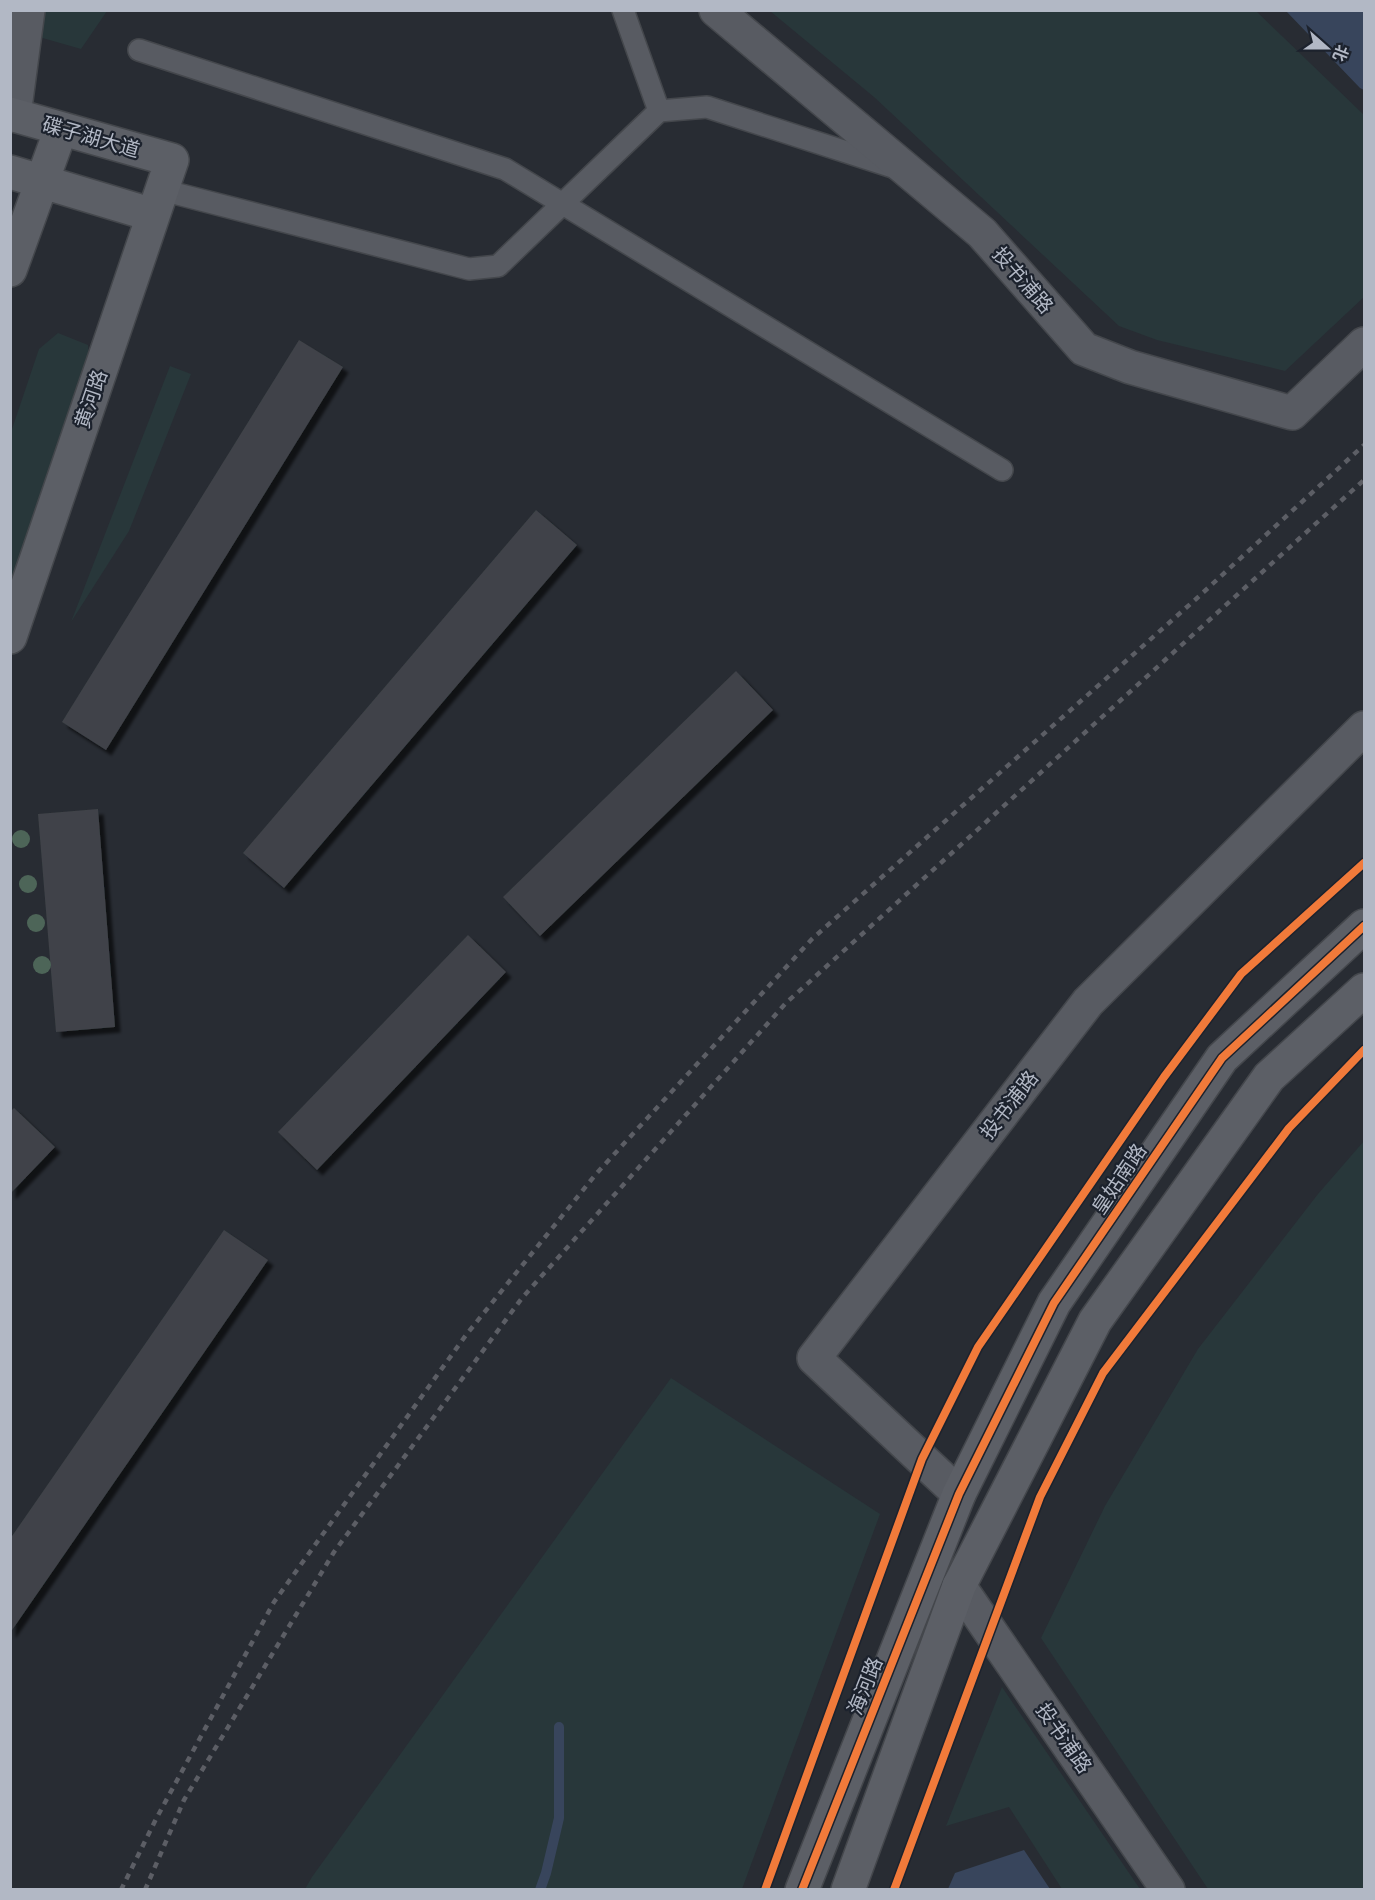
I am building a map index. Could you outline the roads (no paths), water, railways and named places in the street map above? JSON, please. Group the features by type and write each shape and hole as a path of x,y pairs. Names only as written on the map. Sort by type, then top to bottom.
{"street":[{"path":"12,115 28,10"},
{"name":"投书浦路","path":"716,10 982,233 1084,349 1130,367 1292,413 1365,345"},
{"name":"碟子湖大道","path":"12,115 61,129 162,188"},
{"path":"10,270 61,129"},
{"path":"10,171 42,181 162,188"},
{"name":"黄河路","path":"10,637 162,188"},
{"name":"投书浦路","path":"960,1494 814,1358 1088,1002 1365,728"},
{"name":"皇姑南路","path":"960,1494 1054,1303 1222,1058 1365,926"},
{"path":"848,1890 959,1586 1095,1321 1269,1077 1365,990"},
{"name":"海河路","path":"802,1890 960,1494"},
{"name":"投书浦路","path":"959,1586 1168,1890"}],"lane":[{"path":"623,10 659,111"},
{"path":"139,50 505,169 1002,470"},
{"path":"162,188 469,269 498,266 659,111 707,107 909,172"}],"water":[{"path":"1286,11 1364,11 1364,90 1360,88"},
{"path":"1024,1850 1050,1889 948,1889 955,1873"}],"waterway":[{"path":"540,1890 559,1818 559,1727"}],"railway":[{"path":"121,1890 156,1819 274,1602 466,1335 596,1174 812,939 1196,599 1364,445"},
{"path":"145,1890 184,1800 334,1552 522,1298 786,1003 1364,480"}]}
